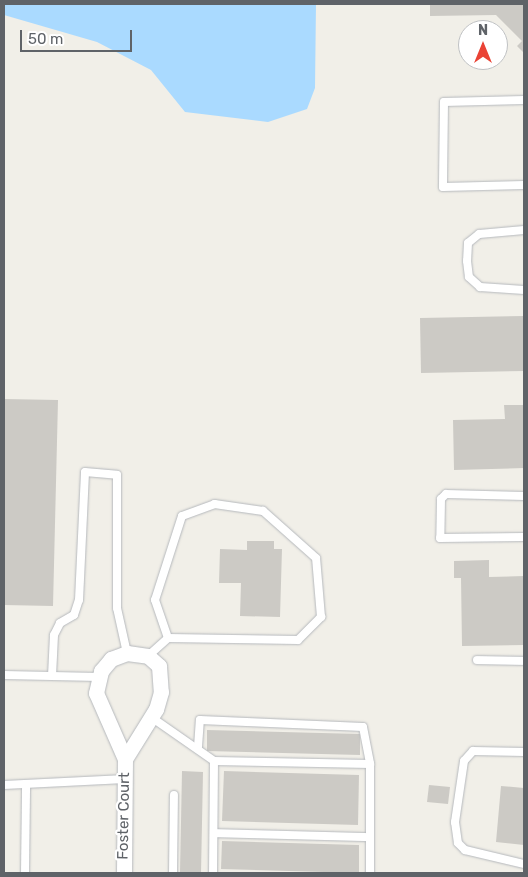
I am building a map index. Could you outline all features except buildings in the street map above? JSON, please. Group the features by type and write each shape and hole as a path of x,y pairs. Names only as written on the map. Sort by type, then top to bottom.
{"street":[{"path":"99,677 111,659 127,653 148,656"},
{"name":"Foster Court","path":"125,759 151,717 161,692 159,666 148,656"},
{"name":"Foster Court","path":"99,677 96,693 101,711 125,759 124,873"}],"lane":[{"path":"524,100 444,102 443,187 524,185"},
{"path":"524,230 479,234 468,243 466,261 469,277 480,287 524,290"},
{"path":"52,676 54,635 60,624 74,615 78,600 85,472 117,475 117,608 127,653"},
{"path":"524,496 446,494 441,499 440,538 524,537"},
{"path":"148,656 168,638 298,640 321,617 316,558 263,511 215,504 182,516 155,600 168,638"},
{"path":"477,660 524,661"},
{"path":"4,675 99,677"},
{"path":"151,717 198,747 214,761 370,764"},
{"path":"198,747 200,720 363,726 370,764 370,873"},
{"path":"524,752 473,752 464,762 455,822 458,843 465,850 524,864"},
{"path":"213,873 214,761"},
{"path":"4,785 125,779"},
{"path":"25,873 26,785"},
{"path":"173,873 174,795"},
{"path":"214,833 369,837"}],"water":[{"path":"4,4 316,4 315,88 307,109 268,122 185,112 151,70 97,42 4,15"}]}
